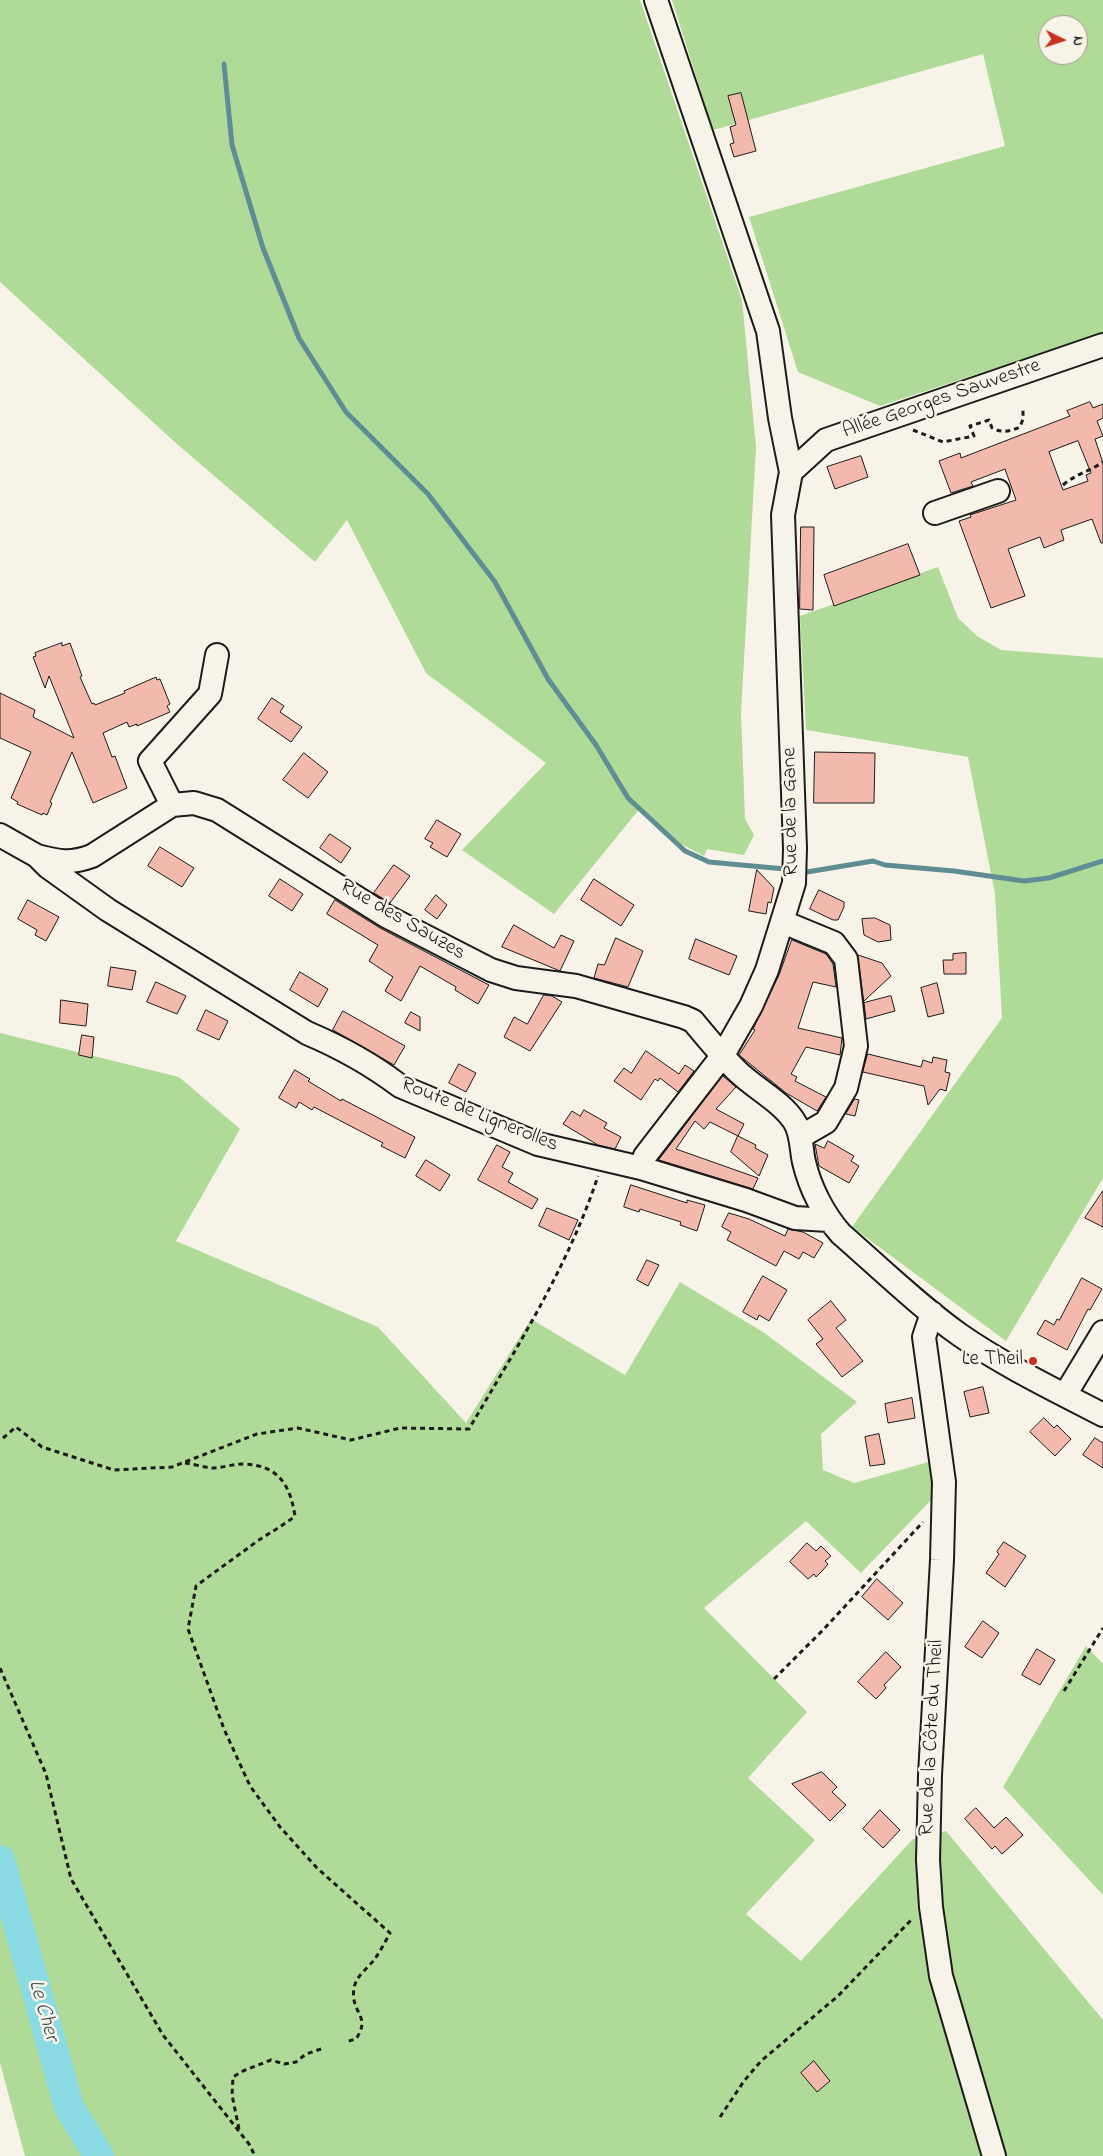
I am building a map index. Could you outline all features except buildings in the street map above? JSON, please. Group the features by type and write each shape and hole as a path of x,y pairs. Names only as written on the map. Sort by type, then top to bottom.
{"street":[{"path":"656,0 768,331 780,418 791,472"},
{"name":"Allée Georges Sauvestre","path":"791,472 826,440 1103,345"},
{"name":"Rue de la Gane","path":"641,1168 645,1156 722,1056 751,1006 767,970 794,883 783,516 791,472"},
{"path":"935,513 998,491"},
{"path":"172,805 150,762 210,694 217,655"},
{"name":"Rue des Sauzes","path":"37,856 64,863 78,861 92,856 172,805 194,803 217,810 386,916 492,970 516,978 576,986 684,1017 693,1021 722,1056"},
{"path":"0,835 37,856"},
{"name":"Route de Lignerolles","path":"37,856 48,867 108,910 307,1033 336,1046 381,1072 400,1086 538,1144 641,1168 746,1200 795,1218 828,1220"},
{"path":"82,891 84,870 92,856"},
{"path":"783,922 834,943 846,959 856,1046 846,1088 826,1122 800,1137"},
{"path":"722,1056 794,1122 800,1137 805,1164 828,1220 841,1234 961,1336 1103,1415"},
{"name":"Rue de la Côte du Theil","path":"932,1313 924,1337 944,1482 944,1510 930,1775 928,1860 931,1907 941,1976 994,2156"},
{"path":"1065,1395 1103,1332"}],"path":[{"path":"908,428 943,442 974,436 970,426 989,420 992,428 1000,432 1020,427 1023,408"},
{"path":"1063,484 1074,475 1093,469 1103,462"},
{"path":"3,1438 16,1427 42,1447 114,1470 172,1468 257,1434 298,1428 351,1440 400,1428 469,1429 529,1327 574,1242 603,1160"},
{"path":"185,1463 212,1468 244,1464 268,1468 284,1480 293,1502 295,1516 196,1586 188,1629 224,1729 250,1786 280,1827 317,1868 390,1933 373,1961 365,1967 354,1986 354,2000 363,2020 363,2029 356,2039 345,2042"},
{"path":"774,1679 823,1630 929,1516 944,1510"},
{"path":"1064,1691 1103,1628"},
{"path":"0,1668 46,1774 71,1879 163,2035 240,2132 255,2156"},
{"path":"720,2117 744,2081 761,2062 838,1996 910,1920 931,1907"},
{"path":"240,2132 232,2095 233,2077 271,2060 284,2064 296,2062 306,2054 324,2048"}],"green space":[{"path":"0,0 640,0 742,300 756,447 741,713 745,819 754,835 744,855 707,849 704,856 664,835 641,807 554,914 462,850 546,763 426,673 347,520 315,562 178,445 0,282"},
{"path":"672,0 1103,0 1103,333 880,406 798,372 749,217 1005,146 983,54 713,130"},
{"path":"938,567 958,618 977,636 1001,650 1103,658 1103,1178 1006,1341 852,1227 1002,1018 995,894 968,757 806,730 800,616"},
{"path":"0,1033 179,1077 240,1129 176,1241 378,1327 466,1423 531,1319 625,1375 680,1282 763,1332 857,1402 821,1434 823,1470 854,1483 932,1461 936,1495 861,1573 806,1521 704,1608 807,1712 748,1778 815,1840 746,1914 801,1961 913,1839 946,1831 1103,2020 1103,2156 25,2156 0,2063"},
{"path":"1086,1646 1103,1664 1103,1895 1003,1787"}],"waterway":[{"path":"224,64 232,145 263,248 299,338 346,412 428,494 495,582 548,679 596,745 628,798 685,851 709,862 785,869"},
{"path":"807,872 873,861 885,865 954,871 1024,881 1049,878 1103,861"},
{"name":"Le Cher","path":"0,1860 69,2107 99,2156"}],"place":[{"name":"Le Theil","path":"1033,1361"}]}
